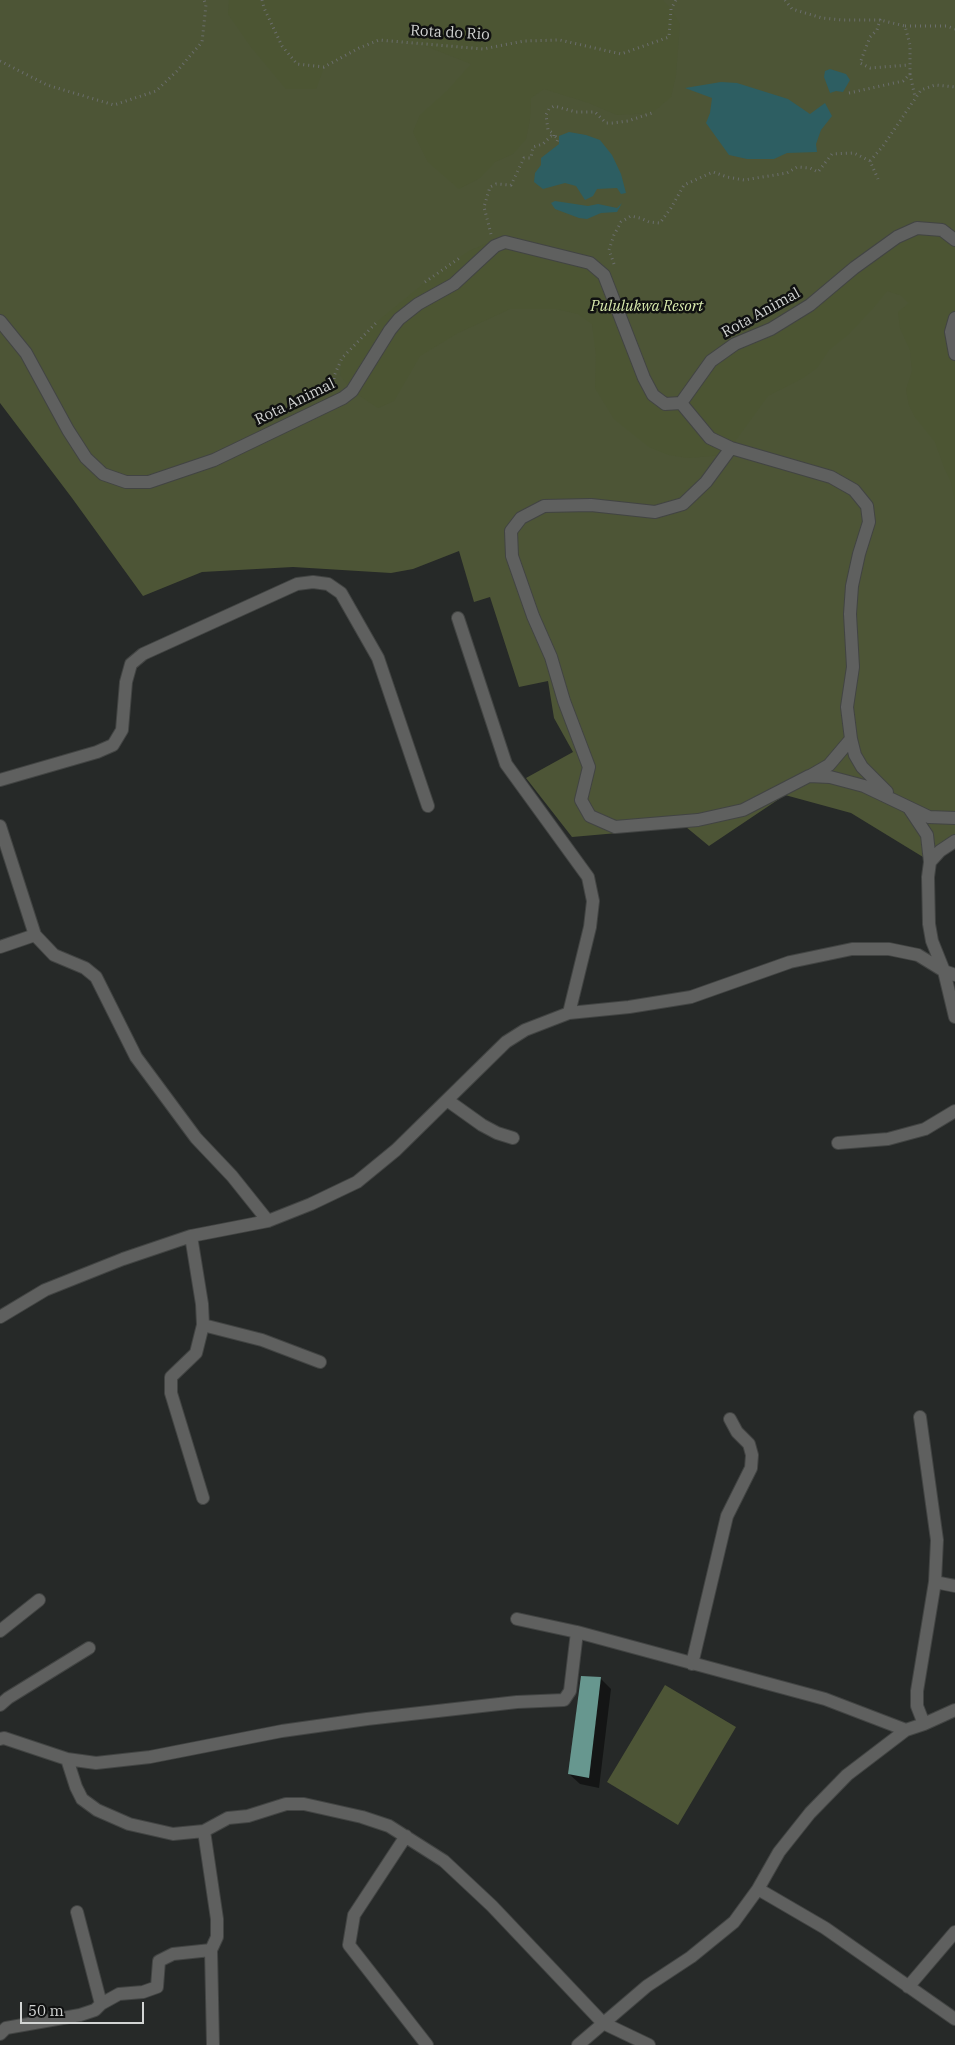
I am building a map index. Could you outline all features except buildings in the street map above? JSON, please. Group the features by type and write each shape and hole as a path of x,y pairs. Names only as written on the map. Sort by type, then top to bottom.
{"street":[{"name":"Rota Animal","path":"681,403 712,361 735,344 771,329 810,306 854,268 897,237 917,228 942,230 955,240"},
{"path":"506,242 590,263 604,275 644,378 653,395 665,404 681,403 710,438 731,448 831,477 854,490 867,506 869,522 855,570 850,614 853,667 847,707 850,739 855,755 862,767 883,789 929,817 955,818"},
{"name":"Rota Animal","path":"0,321 26,352 68,430 86,458 103,474 126,482 149,482 214,460 343,398 352,391 390,330 399,319 418,304 454,284 495,246 506,242"},
{"path":"955,318 952,332 955,354"},
{"path":"731,448 706,482 683,504 655,512 591,505 544,506 521,518 511,531 512,556 533,616 551,657 564,701 589,767 581,800 590,816 614,827 698,820 743,810 829,765 850,739"},
{"path":"0,780 97,752 112,745 122,730 126,682 131,664 143,654 297,584 313,582 328,584 341,593 378,658 428,806"},
{"path":"458,618 506,764 588,877 593,901 590,927 569,1013"},
{"path":"809,776 830,777 864,786 908,805 927,835 930,862 930,932 932,941 950,973 955,1017"},
{"path":"0,826 35,935 54,955 85,968 96,977 136,1056 196,1138 232,1176 268,1221"},
{"path":"930,862 940,851 955,841"},
{"path":"0,947 35,935"},
{"path":"0,1317 45,1290 123,1259 191,1236 268,1221 311,1204 357,1182 396,1150 506,1042 525,1030 569,1013 630,1007 691,997 790,962 852,949 889,949 918,955 950,973"},
{"path":"447,1100 482,1125 513,1138"},
{"path":"838,1143 888,1139 926,1129 955,1111"},
{"path":"191,1236 202,1304 203,1325 196,1353 171,1377 171,1393 203,1498"},
{"path":"203,1325 262,1340 320,1362"},
{"path":"920,1417 937,1540 935,1582 917,1691 917,1706 924,1724"},
{"path":"692,1664 727,1516 751,1468 749,1444 737,1432 730,1419"},
{"path":"935,1582 955,1586"},
{"path":"0,1631 39,1600"},
{"path":"517,1619 577,1632 824,1699 906,1730"},
{"path":"1,1735 67,1759 96,1763 150,1757 282,1731 367,1719 517,1702 564,1700 570,1691 577,1632"},
{"path":"0,1705 8,1698 89,1648"},
{"path":"578,2045 647,1986 691,1957 734,1922 758,1889 779,1852 810,1813 847,1775 906,1730 955,1710"},
{"path":"67,1759 82,1799 97,1810 129,1824 173,1834 204,1831 228,1818 248,1816 286,1804 304,1804 376,1821 406,1836 444,1861 492,1906 603,2024 649,2045"},
{"path":"204,1831 217,1919 217,1937 211,1950 213,2045"},
{"path":"406,1836 354,1915 349,1945 427,2045"},
{"path":"758,1889 824,1928 955,2019"},
{"path":"77,1912 101,2004"},
{"path":"908,1987 955,1932"},
{"path":"0,2034 6,2028 80,2016 96,2010 101,2004 120,1994 143,1992 157,1987 159,1961 173,1954 211,1950"}],"path":[{"path":"0,61 47,85 114,105 156,91 177,71 202,42 206,5 204,0"},
{"name":"Rota do Rio","path":"262,0 282,46 297,64 324,67 359,48 379,40 483,49 524,41 560,40 621,54 669,36 671,9 676,0"},
{"path":"785,0 792,9 822,18 880,20 905,26 947,26 955,29"},
{"path":"880,20 877,30 870,37 860,63 870,68 909,66"},
{"path":"905,26 910,45 910,74 916,97"},
{"path":"849,93 904,81 910,74"},
{"path":"870,160 883,146 922,90 935,85 955,87"},
{"path":"556,144 558,140 548,130 546,123 549,109 554,106 576,112 594,112 606,122 612,123 628,122 652,113"},
{"path":"506,242 492,241 484,207 490,187 496,184 511,185 524,158 531,158 533,147 543,144 550,136 562,133"},
{"path":"608,283 616,278 618,271 609,250 621,222 631,216 649,222 660,223 671,208 684,184 713,172 744,180 787,173 797,167 810,168 818,172 832,154 854,152 870,160 878,179"}],"green space":[{"name":"Pululukwa Resort","path":"0,0 955,0 955,834 923,857 851,813 785,795 709,846 686,827 572,837 526,778 573,752 554,718 548,681 519,687 490,597 474,602 459,551 413,569 391,573 293,567 202,572 143,596 0,403"},
{"path":"229,0 663,0 680,24 676,75 671,97 652,113 617,115 589,103 544,89 531,98 530,119 526,139 513,154 495,162 480,178 459,189 428,162 413,132 420,115 447,91 471,64 418,43 379,40 359,48 324,67 316,89 286,89 251,47 228,14"},
{"path":"917,228 955,240 955,501 951,482 935,442 915,417 909,405 906,390 912,371 910,350 900,328 898,312 909,303 900,295 887,291 849,334 829,350 817,368 803,378 768,396 725,455 688,458 669,455 649,447 614,419 595,388 596,355 592,324 578,314 556,309 510,309 458,333 420,356 394,401 378,408 352,391 340,375 342,358 379,320 439,271 469,251 492,241 541,251 604,275 653,395 681,403 711,361 771,329"},
{"path":"665,1685 736,1727 678,1825 607,1782"}],"water":[{"path":"830,69 846,74 850,80 843,92 836,91 830,93 824,77 825,71"},
{"path":"721,82 737,83 788,99 810,114 825,103 832,116 821,130 816,144 817,152 787,153 774,159 747,159 729,155 706,123 710,113 712,98 685,88"},
{"path":"569,132 600,140 612,155 621,174 626,193 621,194 617,188 597,189 593,196 585,200 576,186 565,183 543,189 534,182 535,173 541,165 541,158 559,144 559,136"},
{"path":"555,201 588,206 598,204 617,208 622,203 617,212 601,213 587,219 555,209 551,203"}]}
